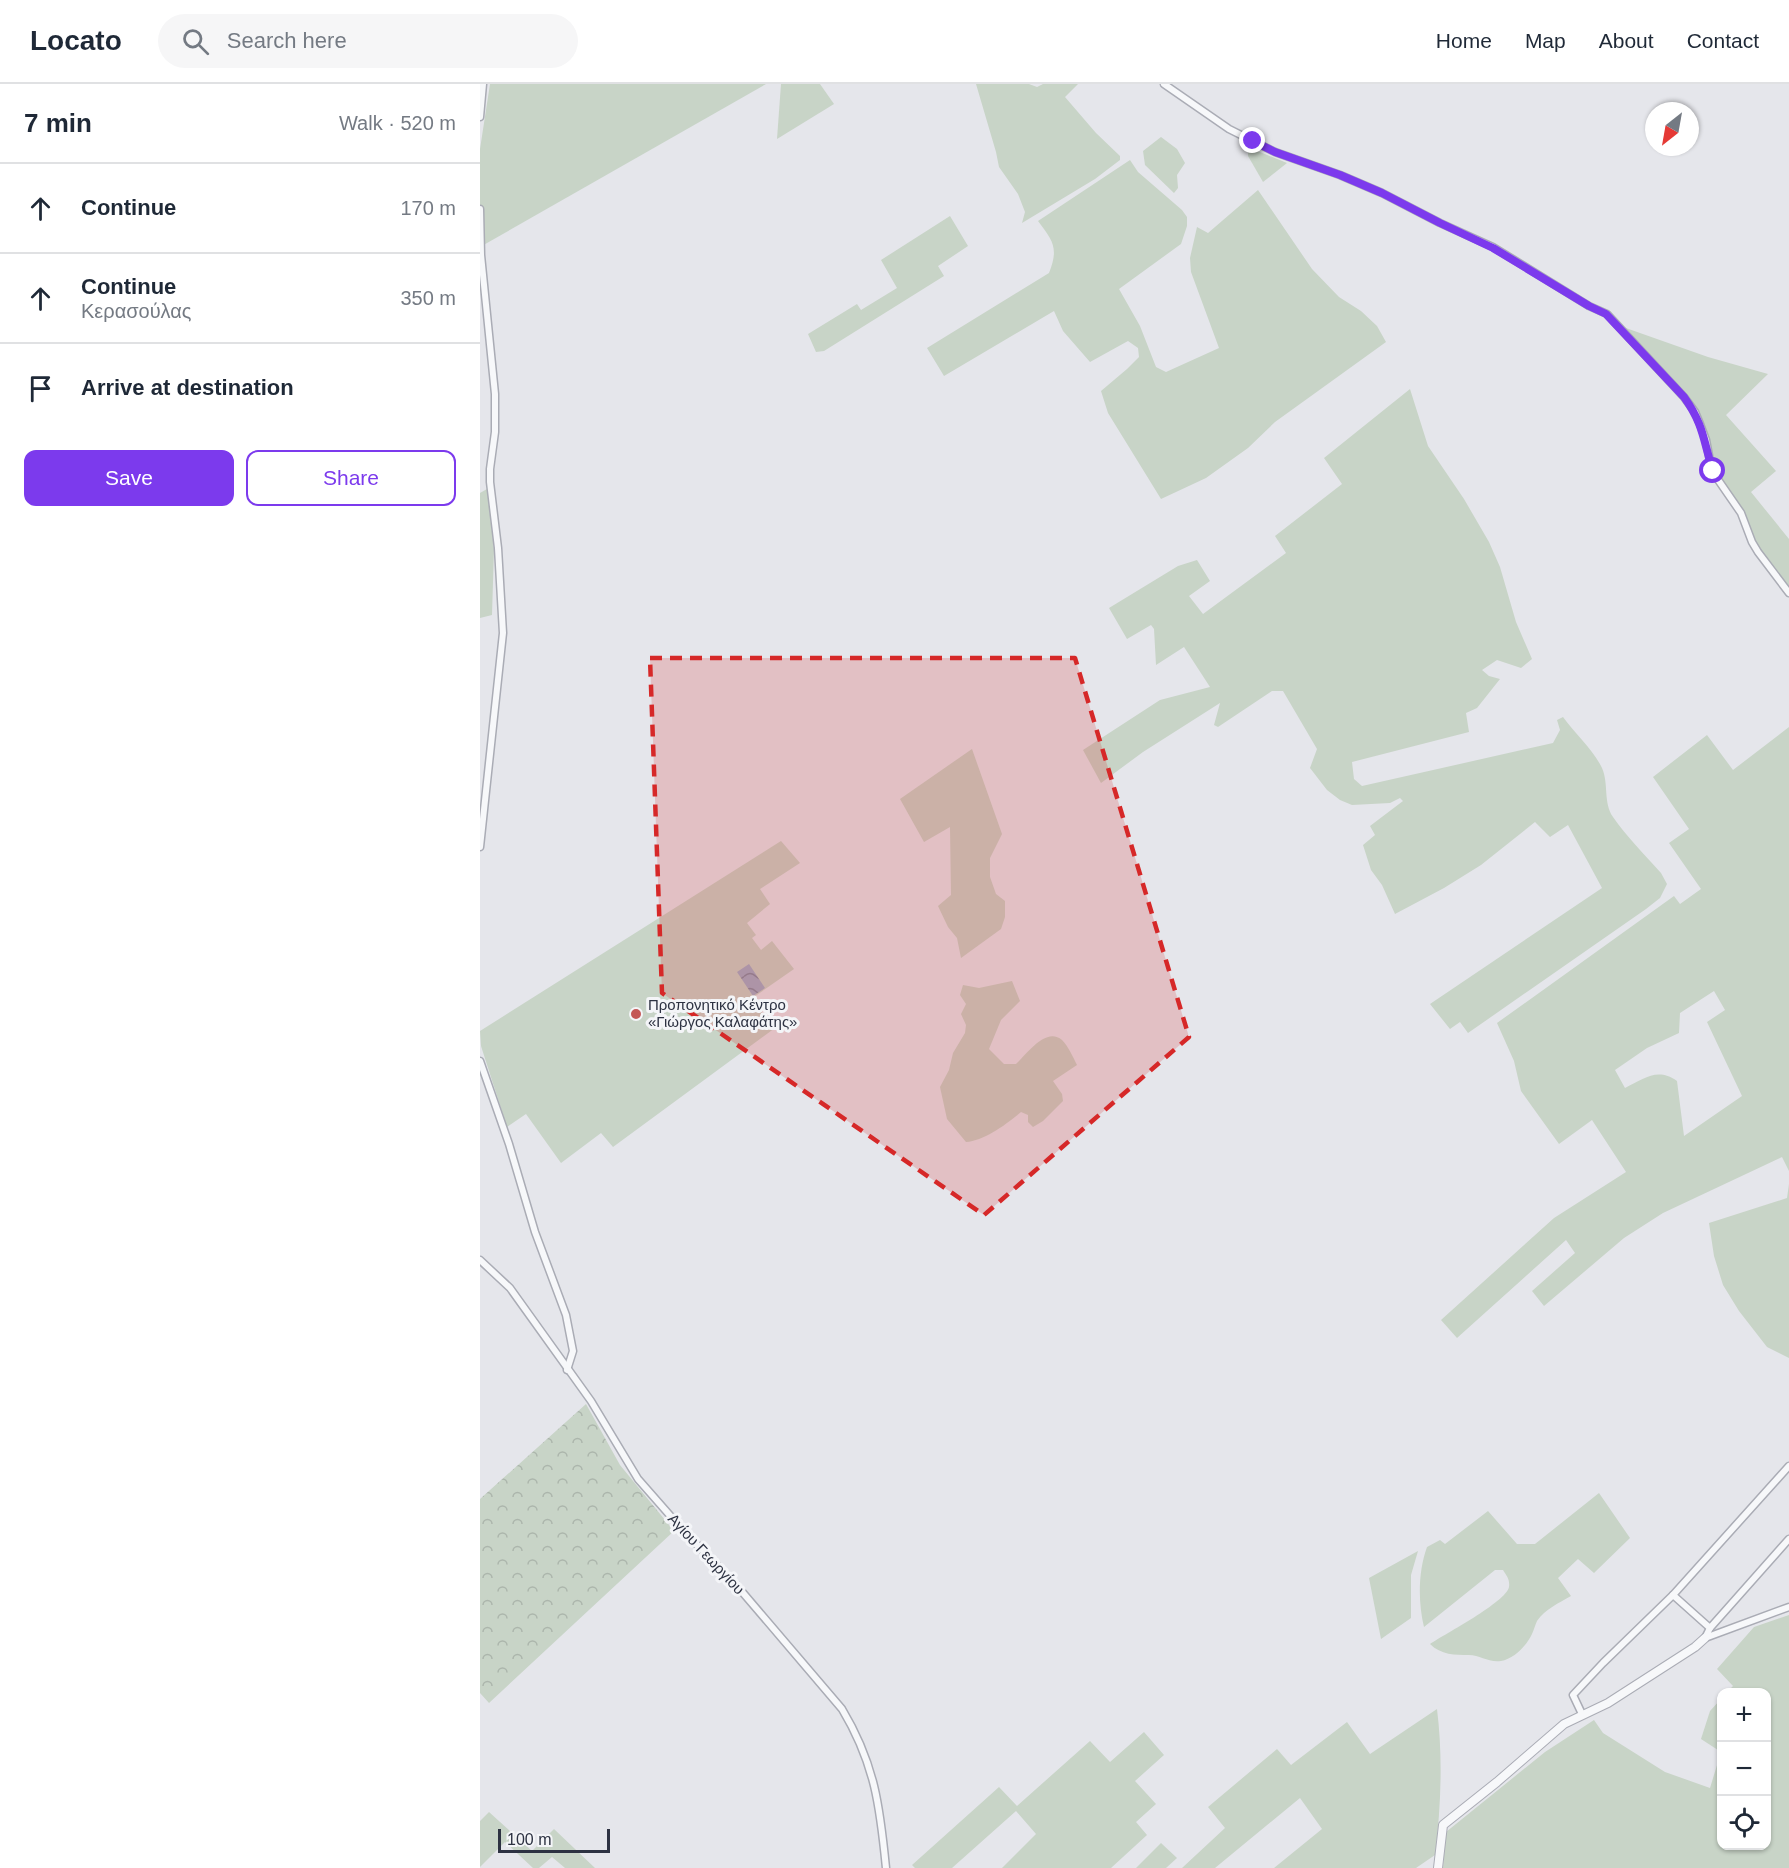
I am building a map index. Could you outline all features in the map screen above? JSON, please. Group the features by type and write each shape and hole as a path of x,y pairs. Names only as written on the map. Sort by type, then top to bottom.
{"street":[{"path":"480,117 483,84"},
{"path":"1164,84 1229,129 1275,152 1363,184 1493,248 1606,314 1684,397 1695,412 1706,440 1713,471 1741,513 1758,552 1789,592"},
{"path":"480,209 495,394 495,432 490,482 498,548 503,633 483,802 480,847"},
{"path":"480,1060 491,1096 501,1118 534,1232 566,1315 573,1352 567,1370"},
{"name":"Αγίου Γεωργίου","path":"480,1260 510,1288 591,1401 638,1479 738,1587 842,1709 855,1731 872,1776 880,1808 886,1868"},
{"path":"1582,1714 1573,1695 1673,1595 1789,1466"},
{"path":"1438,1868 1443,1825 1564,1724 1608,1703 1695,1647 1789,1539"},
{"path":"1673,1595 1710,1628"},
{"path":"1705,1638 1789,1607"}],"highlighted area":[{"path":"650,658 1075,658 1189,1037 984,1215 662,993"}],"green space":[{"path":"490,84 766,84 480,247 480,149"},
{"path":"781,84 820,84 834,104 777,139"},
{"path":"976,84 1029,84 1037,87 1043,84 1078,84 1065,97 1096,133 1120,156 1120,160 1095,179 1022,223 1025,212 1018,194 999,167"},
{"path":"1161,137 1177,149 1185,163 1177,175 1178,188 1174,193 1145,165 1143,151"},
{"path":"1252,149 1287,163 1263,182 1248,156"},
{"path":"1130,160 1138,172 1187,217 1187,226 1181,244 1119,289 1140,326 1156,367 1166,372 1219,348 1191,272 1190,258 1197,227 1208,233 1258,190 1312,269 1339,297 1361,311 1377,326 1386,342 1275,422 1248,448 1206,478 1161,499 1108,413 1101,391 1139,357 1138,348 1128,341 1090,362 1063,331 1054,311 944,376 927,348 1049,273 1054,257 1053,245 1038,221"},
{"path":"950,216 968,246 938,266 944,276 824,351 816,352 808,334 857,304 861,310 897,288 881,260"},
{"path":"1623,327 1708,357 1768,374 1726,415 1776,471 1751,492 1789,539 1789,586 1761,552 1714,470 1698,414"},
{"path":"1410,389 1428,446 1464,499 1489,542 1500,567 1516,622 1532,659 1521,668 1497,660 1482,670 1489,676 1500,679 1477,708 1466,713 1469,732 1352,762 1354,779 1362,786 1553,743 1560,730 1557,720 1563,717 1594,754 1602,768 1608,805 1613,817 1661,873 1667,884 1660,898 1646,909 1468,1033 1460,1022 1450,1029 1430,1004 1602,888 1568,825 1550,837 1535,822 1481,865 1395,914 1382,885 1371,870 1363,845 1375,835 1370,826 1403,801 1400,798 1390,803 1352,805 1340,800 1327,790 1310,768 1317,749 1283,691 1272,691 1218,727 1214,725 1220,703 1143,752 1101,783 1083,750 1160,700 1210,687 1184,647 1156,665 1154,629 1151,625 1127,639 1109,608 1178,566 1197,560 1210,581 1189,596 1203,614 1286,553 1275,536 1342,484 1324,458"},
{"path":"487,489 494,549 492,615 480,618 480,493"},
{"path":"1789,727 1789,1171 1782,1157 1663,1213 1624,1238 1544,1306 1532,1291 1575,1253 1566,1240 1457,1338 1441,1320 1554,1218 1626,1172 1592,1120 1559,1144 1521,1091 1514,1061 1497,1023 1674,896 1680,904 1701,889 1669,843 1689,829 1653,777 1707,735 1733,770","holes":["1714,991 1725,1010 1707,1022 1742,1096 1684,1136 1677,1081 1670,1077 1657,1075 1625,1088 1615,1070 1647,1048 1679,1033 1680,1013"]},
{"path":"972,749 1002,834 990,858 990,877 996,894 1005,901 1005,917 1001,929 961,958 957,938 948,927 938,906 951,895 950,827 924,842 900,799"},
{"name":"Προπονητικό Κέντρο «Γιώργος Καλαφάτης»","path":"781,841 800,863 760,889 770,904 747,923 756,935 752,938 761,950 772,941 794,969 751,999 775,1028 613,1147 601,1133 561,1163 526,1114 507,1127 481,1046 480,1031"},
{"path":"1012,981 1020,1001 1001,1020 989,1049 1004,1064 1016,1064 1037,1043 1049,1037 1056,1037 1064,1042 1077,1065 1053,1081 1062,1094 1063,1101 1043,1121 1033,1127 1028,1122 1028,1115 1021,1112 988,1135 966,1142 947,1119 940,1087 949,1070 953,1053 965,1033 966,1025 961,1014 966,1004 960,995 963,985 979,988"},
{"path":"1789,1184 1789,1358 1767,1347 1739,1311 1723,1285 1714,1256 1709,1223 1787,1198"},
{"path":"586,1404 620,1465 674,1531 489,1703 480,1693 480,1499"},
{"path":"1599,1493 1630,1538 1594,1573 1578,1559 1558,1578 1571,1596 1540,1617 1530,1638 1520,1651 1506,1660 1497,1661 1473,1655 1448,1654 1430,1644 1487,1609 1505,1593 1509,1585 1503,1570 1495,1570 1424,1627 1420,1587 1427,1547 1440,1540 1445,1544 1488,1511 1517,1544 1535,1544"},
{"path":"1418,1551 1411,1575 1411,1618 1381,1639 1369,1578"},
{"path":"1789,1615 1789,1868 1443,1868 1446,1832 1545,1752 1594,1720 1603,1733 1665,1772 1710,1788 1717,1765 1717,1850 1771,1850 1771,1688 1731,1688 1733,1686 1717,1669 1754,1627"},
{"path":"1717,1703 1717,1749 1701,1739 1710,1711"},
{"path":"1437,1709 1440,1782 1435,1855 1416,1868 1274,1868 1322,1829 1300,1798 1215,1868 1182,1868 1225,1828 1208,1807 1277,1749 1291,1765 1347,1722 1370,1754"},
{"path":"1144,1732 1164,1755 1135,1781 1156,1804 1136,1822 1147,1835 1111,1868 1002,1868 1036,1834 1016,1811 952,1868 915,1868 912,1865 999,1787 1017,1806 1090,1741 1110,1762"},
{"path":"489,1812 532,1851 554,1829 595,1868 565,1868 552,1857 539,1868 533,1868 505,1842 480,1867 480,1821"},
{"path":"1161,1843 1177,1858 1166,1868 1136,1868"}],"water":[{"path":"749,964 765,988 753,996 737,972"}],"place":[{"name":"Προπονητικό Κέντρο «Γιώργος Καλαφάτης»","path":"636,1014"}],"route":[{"path":"1253,141 1275,152 1320,167 1382,193 1512,258 1589,306 1606,314 1627,334 1695,412 1706,440 1713,471"}]}
